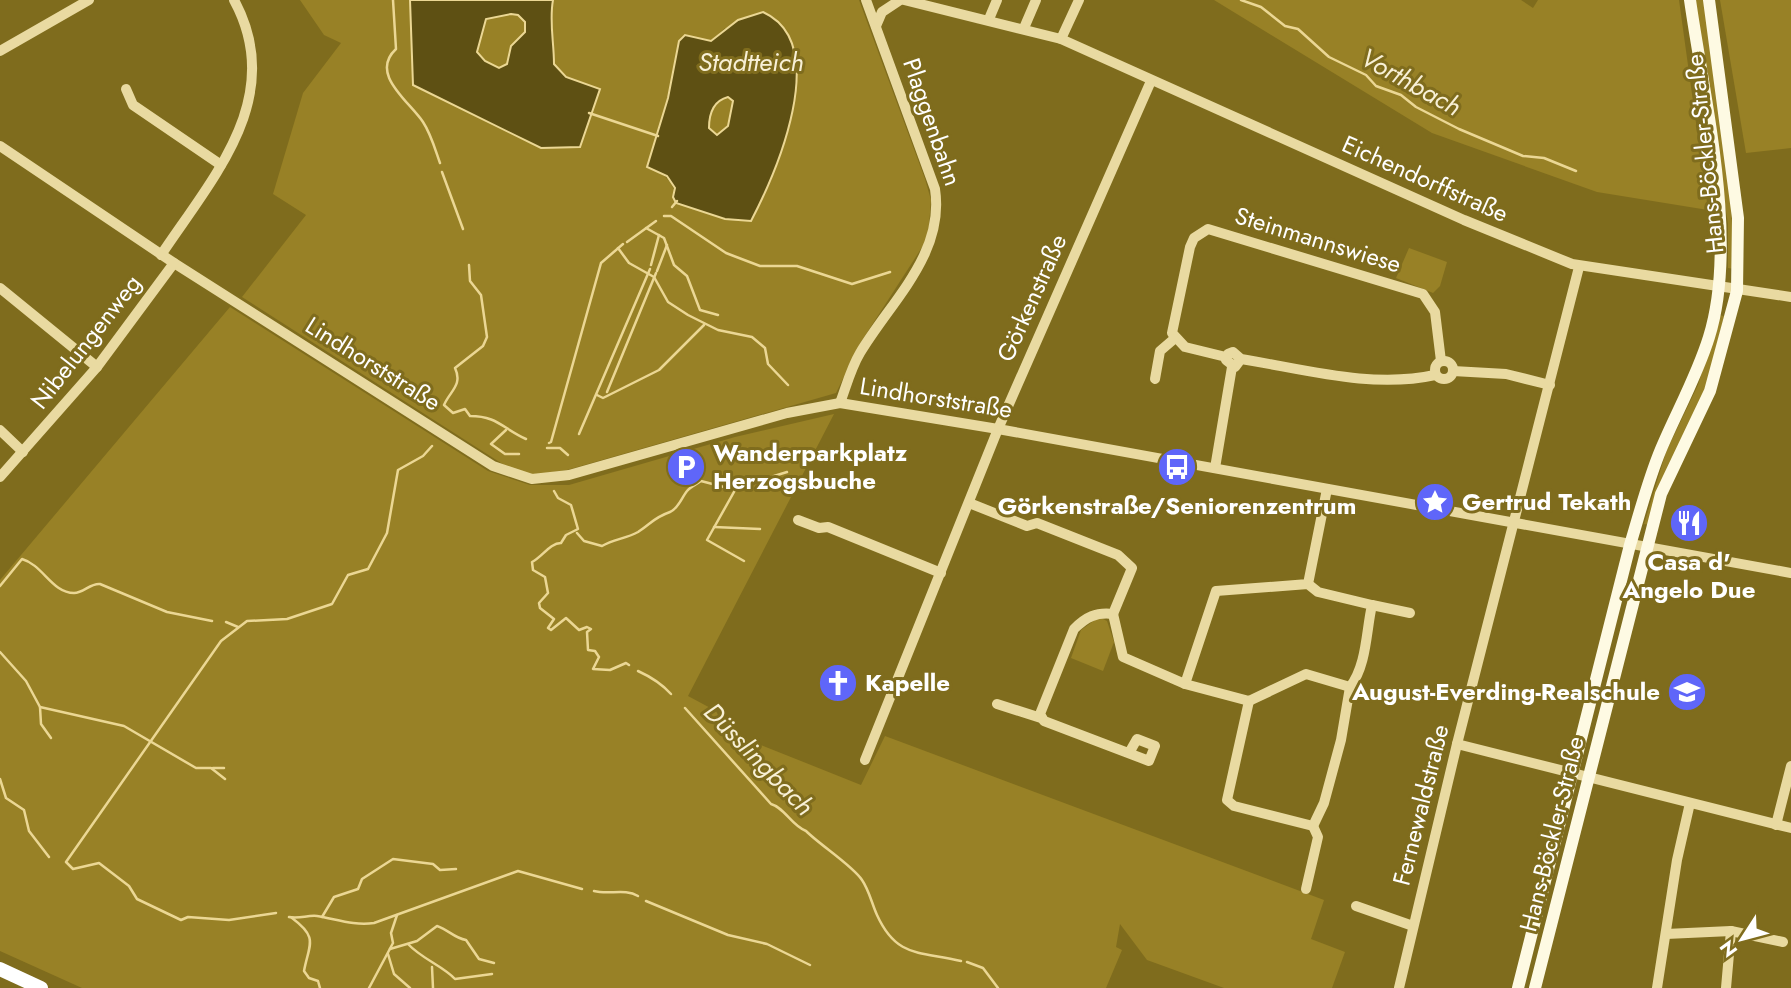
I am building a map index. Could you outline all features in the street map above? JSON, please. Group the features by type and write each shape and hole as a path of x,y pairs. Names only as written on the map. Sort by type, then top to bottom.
{"highway":[{"path":"0,969 41,988"}],"main road":[{"name":"Hans-Böckler-Straße","path":"1518,988 1630,545 1649,480 1686,400 1710,335 1719,288 1718,198 1690,0"},
{"name":"Hans-Böckler-Straße","path":"1535,988 1661,494 1716,373 1737,291 1738,218 1709,0"}],"street":[{"path":"0,51 89,0"},
{"path":"161,255 221,165 244,123 252,76 252,45 234,0"},
{"name":"Plaggenbahn","path":"840,403 858,355 930,248 937,219 935,189 866,0"},
{"name":"Eichendorffstraße","path":"876,26 882,12 902,0 951,5 989,19 1061,39 1464,220 1579,267 1791,298"},
{"path":"989,19 997,0"},
{"path":"1024,28 1036,0"},
{"path":"1061,39 1079,0"},
{"name":"Görkenstraße","path":"865,760 998,429 1151,81"},
{"path":"126,89 133,105 221,165"},
{"name":"Lindhorststraße","path":"0,146 161,255 493,466 532,479 569,475 788,413 840,403 998,429 1791,573"},
{"name":"Steinmannswiese","path":"1154,379 1160,351 1174,339 1172,328 1190,247 1200,232 1215,230 1423,294 1435,312 1441,361"},
{"name":"Nibelungenweg","path":"0,477 97,368 174,263"},
{"name":"Fernewaldstraße","path":"1399,988 1457,744 1579,267"},
{"path":"0,288 97,368"},
{"path":"1174,339 1185,347 1226,357 1233,352 1241,359 1382,381 1435,375 1446,379 1453,371"},
{"path":"1226,357 1227,363 1232,367"},
{"path":"1232,367 1239,364 1241,359"},
{"path":"1435,375 1436,365 1441,361 1448,362 1453,371"},
{"path":"1215,468 1232,367"},
{"path":"1453,371 1506,374 1549,384"},
{"path":"0,430 23,452"},
{"path":"1308,584 1327,489"},
{"path":"969,503 1027,526 1037,523 1118,555 1132,568 1114,614 1123,657 1185,684 1249,701 1306,674 1350,687"},
{"path":"798,520 819,528 828,527 941,573"},
{"path":"1185,684 1216,591 1308,584 1318,592 1410,613"},
{"path":"1313,826 1324,803 1341,740 1350,687 1355,680 1365,645 1372,605"},
{"path":"1041,718 1041,708 1074,629 1084,619 1101,613 1114,614"},
{"path":"1249,701 1227,800 1234,806 1313,826"},
{"path":"997,704 1041,718 1129,753"},
{"path":"1457,744 1791,828"},
{"path":"1776,825 1791,766"},
{"path":"1657,988 1690,803"},
{"path":"1306,888 1318,837 1313,826"},
{"path":"1356,906 1413,926"},
{"path":"1666,934 1731,931 1783,942"},
{"path":"1726,988 1731,931"}],"shaded area":[{"path":"300,0 410,0 413,85 541,148 580,146 600,89 566,77 554,64 553,0 859,0 925,179 931,200 928,238 861,342 836,393 567,470 532,475 512,470 242,297 306,215 273,194 303,93 341,43 324,35","holes":["725,28 794,107 771,181 725,219 677,203 674,189 668,180 647,166 668,98 679,41 685,35 711,41"]},
{"path":"1214,0 1521,0 1533,8 1538,0 1679,0 1708,210 1597,192 1432,133"},
{"path":"1694,0 1705,0 1730,181 1734,269 1728,268 1728,224"},
{"path":"1720,0 1791,0 1791,148 1746,153"},
{"path":"518,15 525,22 525,32 511,46 507,64 499,68 485,61 477,52 486,19"},
{"path":"728,97 733,101 728,126 717,135 709,128 711,113 715,105"},
{"path":"1409,248 1447,262 1440,286 1433,293 1396,278"},
{"path":"230,307 488,471 530,485 569,485 735,437 834,414 688,696 716,711 726,731 861,785 885,736 1324,900 1311,939 1345,952 1332,988 1224,988 1147,960 1120,924 1116,947 1122,950 1106,988 82,988 0,951 0,580"},
{"path":"1719,315 1724,316 1706,388 1649,525 1644,524 1666,452 1698,385"},
{"path":"1099,617 1107,621 1114,642 1103,671 1071,658 1081,630"}],"water":[{"path":"410,0 553,0 554,64 566,77 600,89 580,147 541,148 413,85","holes":["518,15 525,22 525,32 511,46 507,64 499,68 485,61 477,52 486,19"]},
{"name":"Stadtteich","path":"763,12 784,28 794,51 797,80 793,110 784,142 751,221 725,219 676,203 673,197 675,188 667,176 647,167 668,98 679,41 685,35 711,41 738,20","holes":["728,97 733,101 728,126 717,135 709,128 713,109 723,99"]}],"waterway":[{"name":"Düsslingbach","path":"393,0 396,49 389,58 389,78 426,127 440,163"},
{"name":"Vorthbach","path":"1241,0 1261,7 1285,26 1298,29 1329,57 1366,75 1376,86 1401,95 1416,107 1459,129 1523,156 1544,158 1576,171"},
{"path":"589,113 658,136"},
{"name":"Düsslingbach","path":"442,172 463,229"},
{"path":"672,207 677,201"},
{"path":"664,216 671,216 726,253 760,266 797,266 852,284 890,272"},
{"path":"627,242 656,221"},
{"path":"646,228 664,238 674,265 687,276 700,310 718,315"},
{"path":"651,265 659,235"},
{"path":"549,443 601,263 623,244"},
{"path":"657,271 667,245"},
{"path":"618,248 629,263 654,277 668,302 718,330 752,337 765,348 768,364 788,385"},
{"name":"Düsslingbach","path":"469,265 470,281 481,295 487,337 483,346 455,368 457,383 444,405 453,413 465,409 470,416 493,420 526,439"},
{"path":"579,434 650,269"},
{"path":"607,392 656,273"},
{"path":"597,395 603,398 659,370 704,325"},
{"path":"506,430 491,444 505,454 519,454"},
{"path":"276,913 229,920 188,917 181,920 137,899 129,886 99,863 73,869 66,862 221,641 247,621 287,619 332,604 348,575 368,569 387,533 398,470 423,456 432,446"},
{"name":"Düsslingbach","path":"547,448 560,448 568,455"},
{"path":"577,533 584,541 602,546 638,532 673,510 688,490 701,481 724,487 748,479 765,483 774,476 787,472"},
{"path":"739,483 707,540 744,561"},
{"name":"Düsslingbach","path":"554,491 558,498 571,505 578,529 566,535 561,543 553,545 532,562 533,570 545,577 548,593 539,603 540,608 554,619 548,628 551,630 566,618 579,630 587,627 591,629 587,632 588,650 595,651 599,657 593,669 610,670 626,663 629,665"},
{"path":"714,527 760,529"},
{"path":"0,586 22,559 66,592 78,593 100,584 167,612 212,621"},
{"path":"226,622 238,627"},
{"path":"0,652 26,681 40,707 124,726 196,768 211,768 225,779"},
{"name":"Düsslingbach","path":"638,671 671,694"},
{"path":"40,707 41,724 51,738"},
{"name":"Düsslingbach","path":"685,708 771,804 858,874 867,888 877,915 893,939 912,951 961,961"},
{"path":"213,768 224,768"},
{"path":"0,779 6,798 24,810 29,831 49,857"},
{"path":"322,917 334,897 358,889 362,879 393,859 433,864 440,870 456,869"},
{"path":"289,917 317,916 352,923 374,923 518,871 582,889"},
{"path":"594,891 628,892 638,896"},
{"path":"646,901 728,935 767,944 810,965"},
{"path":"369,988 393,943 391,933 397,915"},
{"path":"292,918 309,936 310,948 304,971 309,978 318,981 320,988"},
{"path":"390,949 417,941 437,926 466,940 479,959 494,963"},
{"path":"408,944 455,979 492,974"},
{"path":"388,954 394,974 410,988"},
{"name":"Düsslingbach","path":"967,962 983,968 998,988"},
{"path":"432,967 433,988"}],"place":[{"name":"Wanderparkplatz Herzogsbuche","path":"686,467"},
{"name":"Görkenstraße/Seniorenzentrum","path":"1177,467"},
{"name":"Gertrud Tekath","path":"1435,502"},
{"name":"Casa d' Angelo Due","path":"1689,523"},
{"name":"Kapelle","path":"838,683"},
{"name":"August-Everding-Realschule","path":"1687,692"}]}
